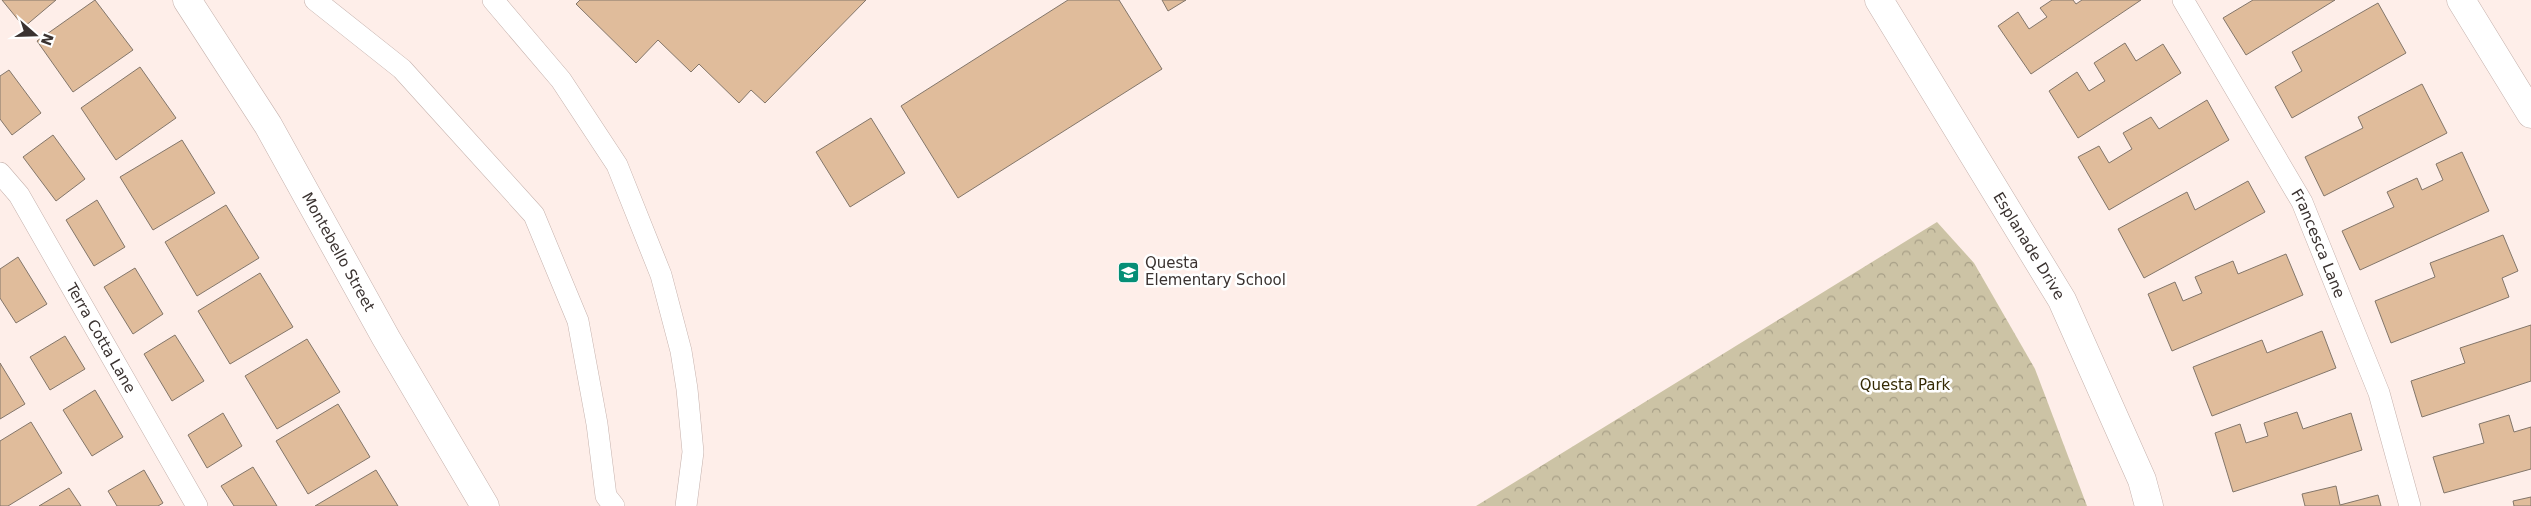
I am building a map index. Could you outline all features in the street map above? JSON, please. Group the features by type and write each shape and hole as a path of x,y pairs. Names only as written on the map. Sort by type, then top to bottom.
{"street":[{"name":"Montebello Street","path":"187,0 268,125 386,338 485,506"},
{"name":"Esplanade Drive","path":"1879,0 2062,300 2142,480 2149,506"},
{"path":"2461,0 2531,114"}],"lane":[{"path":"315,0 402,69 534,215 578,321 597,424 606,496 614,506"},
{"path":"493,0 560,80 617,165 661,275 681,351 687,389 693,452 686,506"},
{"name":"Francesca Lane","path":"2183,0 2302,202 2379,393 2410,506"},
{"name":"Terra Cotta Lane","path":"0,173 19,195 198,506"}],"green space":[{"name":"Questa Park","path":"1937,222 1974,263 2035,369 2087,506 1476,506"}],"building":[{"path":"2,0 56,0 24,27"},
{"path":"95,0 133,50 73,92 37,41"},
{"path":"580,0 866,0 765,103 751,90 739,103 699,64 691,72 658,40 636,63 576,4"},
{"path":"1068,0 1119,0 1162,69 958,198 901,106"},
{"path":"1162,0 1186,0 1168,11"},
{"path":"2052,0 2073,0 2076,4 2082,0 2141,0 2031,74 1998,26 2018,12 2029,29 2047,17 2040,8"},
{"path":"2253,0 2335,0 2246,55 2223,18"},
{"path":"2378,3 2406,53 2292,118 2275,87 2302,71 2292,52"},
{"path":"2125,43 2136,61 2163,44 2181,73 2078,138 2049,91 2077,72 2089,91 2105,81 2094,63"},
{"path":"140,67 176,118 116,160 81,108"},
{"path":"9,70 41,113 12,135 0,119 0,76"},
{"path":"2422,84 2447,133 2324,196 2305,157 2363,128 2358,117"},
{"path":"2207,100 2229,140 2109,210 2078,157 2099,146 2109,163 2132,149 2123,133 2151,117 2159,129"},
{"path":"871,118 905,173 850,207 816,152"},
{"path":"53,135 85,179 56,201 23,157"},
{"path":"182,140 215,193 153,230 120,177"},
{"path":"2462,152 2489,211 2360,270 2342,231 2394,207 2387,192 2417,178 2422,190 2443,180 2436,164"},
{"path":"2248,181 2265,212 2144,278 2118,229 2187,192 2195,210"},
{"path":"97,200 125,247 94,266 66,220"},
{"path":"226,205 259,258 197,296 165,242"},
{"path":"2503,235 2518,271 2502,278 2509,297 2391,343 2375,301 2435,277 2430,263"},
{"path":"2286,254 2303,295 2172,351 2148,294 2175,282 2183,301 2202,293 2195,277 2233,261 2238,274"},
{"path":"18,257 47,304 16,323 0,298 0,269"},
{"path":"135,268 163,314 133,334 104,287"},
{"path":"260,273 293,327 230,364 198,311"},
{"path":"2531,325 2531,381 2422,417 2411,381 2465,363 2460,348"},
{"path":"2322,331 2336,368 2212,416 2193,367 2262,340 2267,353"},
{"path":"175,335 204,381 172,401 144,354"},
{"path":"65,336 85,369 50,390 30,357"},
{"path":"307,339 340,392 277,429 245,376"},
{"path":"0,363 25,404 0,419"},
{"path":"95,390 123,437 92,456 63,410"},
{"path":"338,404 370,457 308,494 276,441"},
{"path":"2297,412 2303,429 2351,413 2362,450 2233,492 2215,433 2240,424 2246,443 2268,436 2264,423"},
{"path":"223,413 242,446 207,468 188,435"},
{"path":"2509,415 2514,432 2531,427 2531,469 2444,493 2433,457 2484,443 2479,424"},
{"path":"31,422 62,473 8,506 0,506 0,441"},
{"path":"253,467 277,506 234,506 221,486"},
{"path":"144,470 163,503 158,506 117,506 108,491"},
{"path":"376,470 398,506 315,506"},
{"path":"2336,486 2340,505 2378,495 2381,506 2305,506 2302,494"},
{"path":"69,488 81,506 39,506"},
{"path":"2531,497 2531,506 2514,506 2513,501"}],"place":[{"name":"Questa Elementary School","path":"1129,272"}]}
